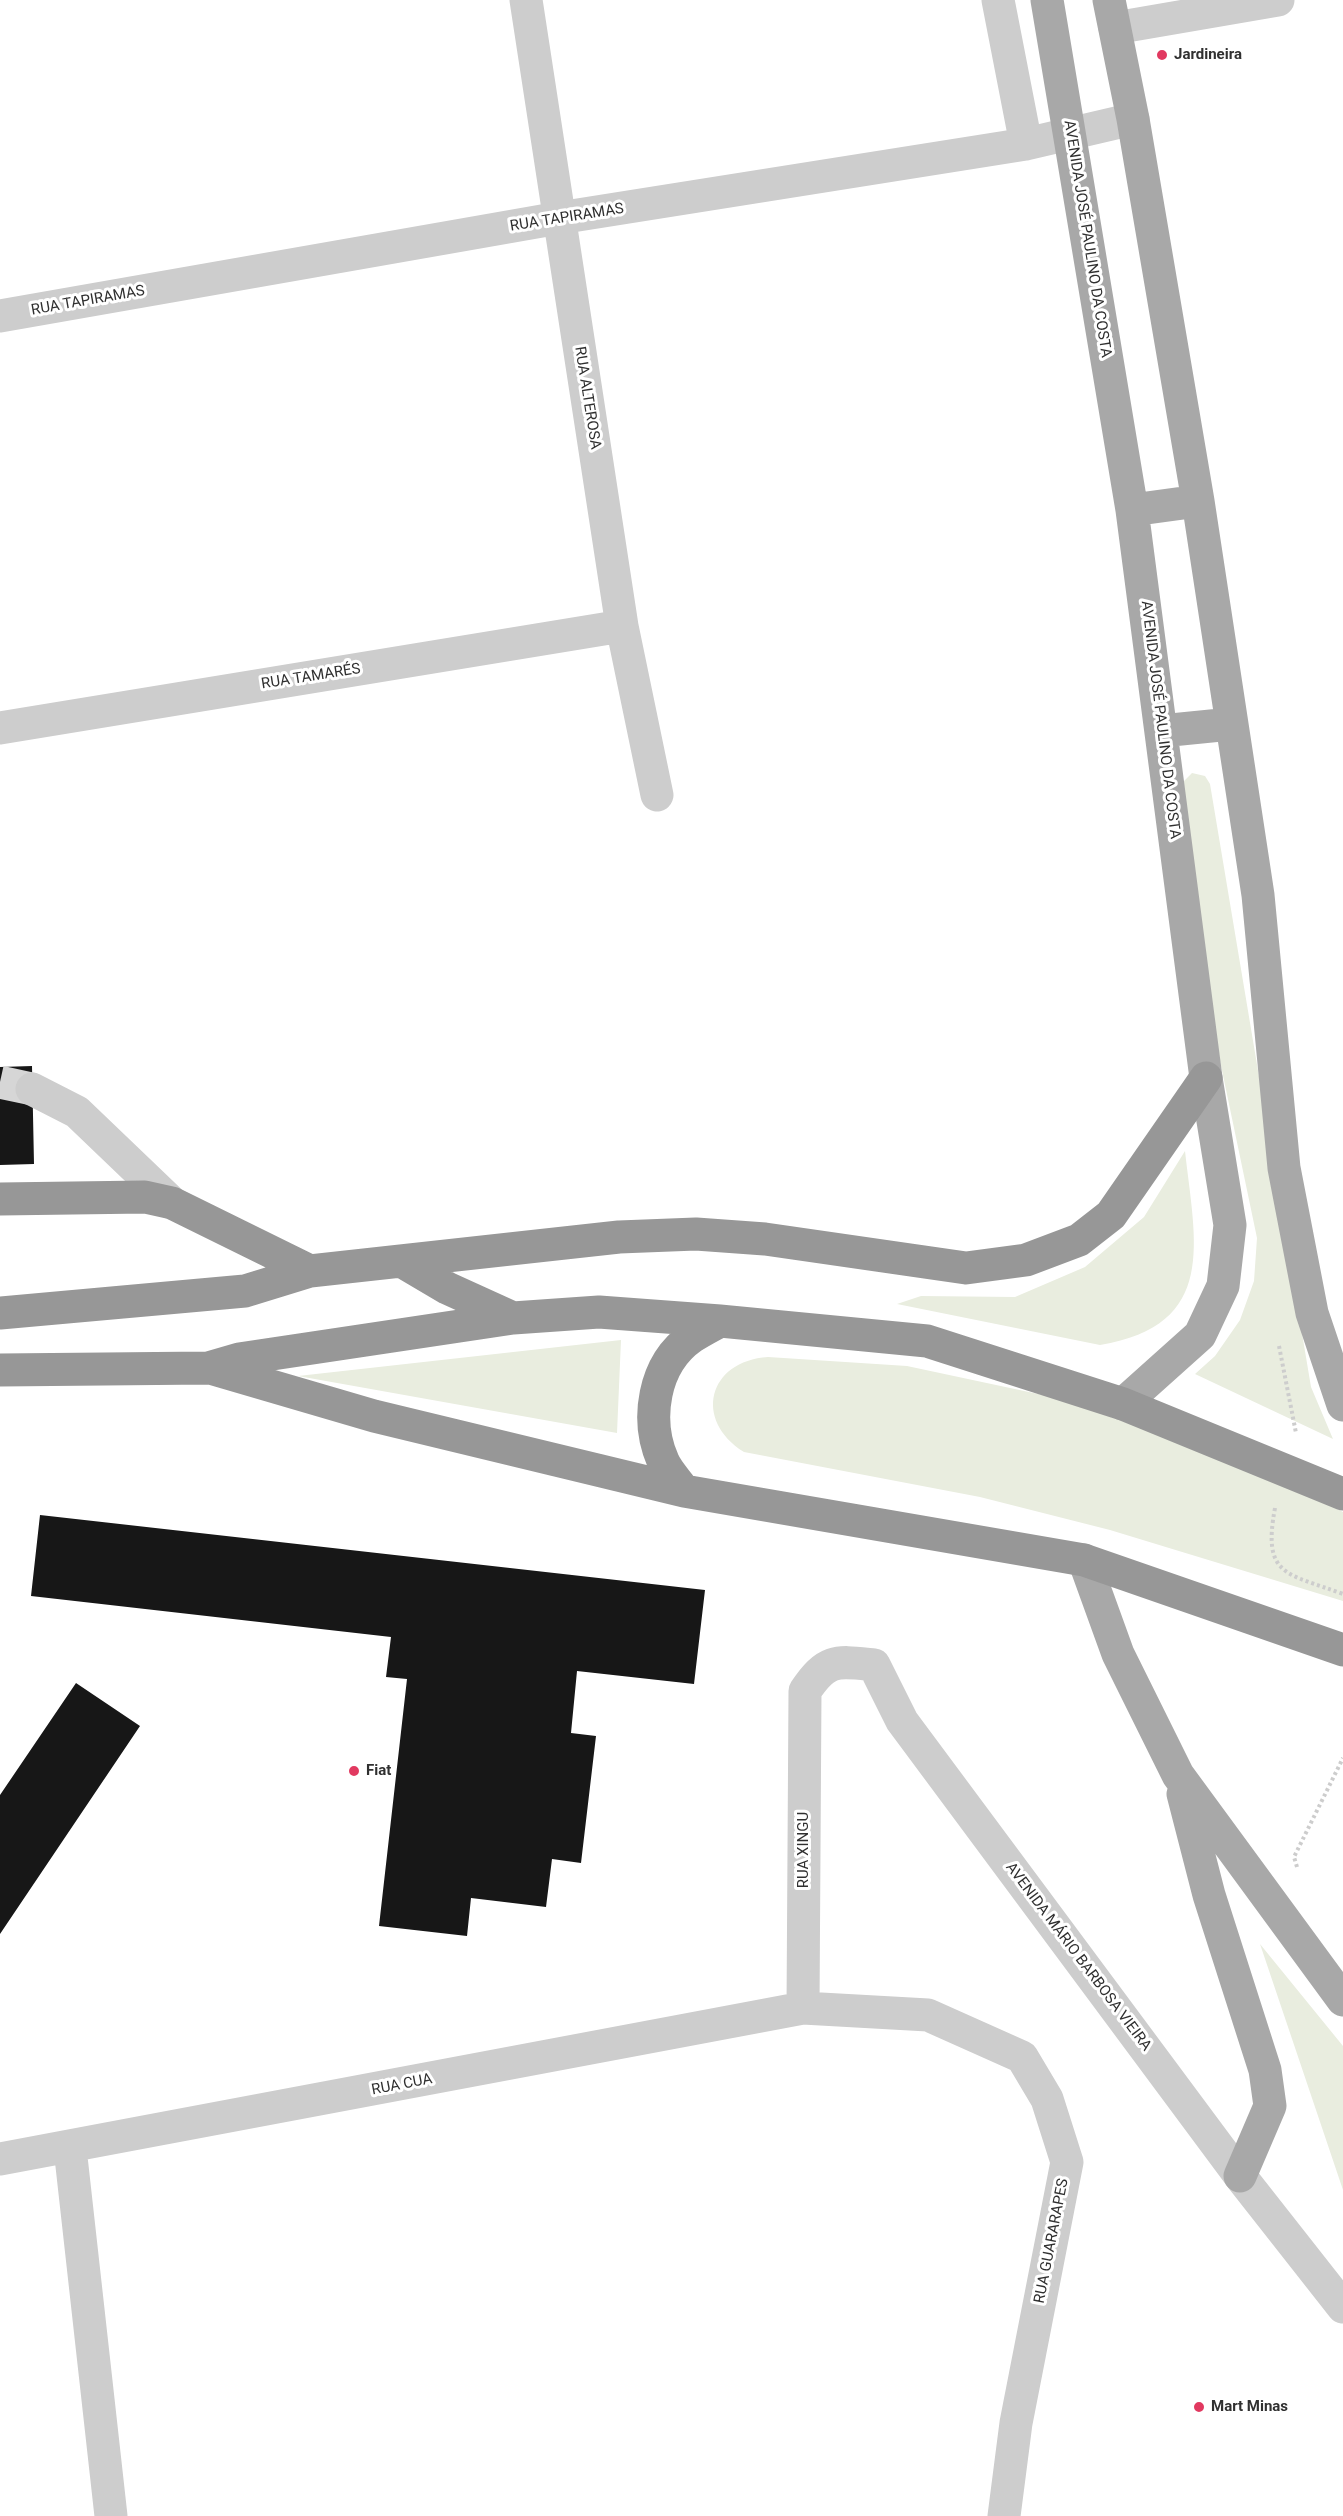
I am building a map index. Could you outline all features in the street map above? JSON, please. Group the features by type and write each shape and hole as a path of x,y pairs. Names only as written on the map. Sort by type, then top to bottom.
{"highway":[{"path":"0,1313 245,1291 310,1271 619,1237 696,1234 765,1239 966,1268 1026,1260 1079,1240 1111,1215 1206,1078"},
{"path":"0,1199 146,1197 172,1203 310,1271"},
{"path":"403,1262 447,1288 513,1318"},
{"path":"0,1370 208,1368 239,1359 513,1318 599,1312 720,1321 927,1341 1123,1404 1343,1494"},
{"path":"684,1491 663,1463 653,1430 654,1396 668,1364 690,1338 720,1321"},
{"path":"208,1368 374,1416 684,1491 1084,1560 1343,1650"}],"main road":[{"name":"AVENIDA JOSÉ PAULINO DA COSTA","path":"1047,0 1132,510 1206,1078 1230,1225 1223,1286 1200,1335 1123,1404"},
{"path":"1112,14 1133,119 1198,501 1258,895 1284,1168 1312,1313 1343,1405"},
{"path":"1132,510 1198,501"},
{"path":"1161,731 1231,724"},
{"path":"1084,1560 1118,1654 1178,1775 1343,2000"},
{"path":"1178,1775 1209,1895 1265,2070 1270,2106 1240,2176"}],"street":[{"name":"RUA ALTEROSA","path":"526,0 622,626 657,795"},
{"path":"998,0 1026,144"},
{"path":"1112,14 1278,0"},
{"name":"RUA TAPIRAMAS","path":"0,316 559,218 1026,144 1133,119"},
{"name":"RUA TAMARÉS","path":"0,728 622,626"},
{"path":"32,1089 77,1112 172,1203"},
{"name":"AVENIDA MÁRIO BARBOSA VIEIRA","path":"805,1691 818,1671 836,1661 874,1665 902,1721 1240,2176 1343,2307"},
{"name":"RUA XINGU","path":"803,2008 805,1691"},
{"name":"RUA CUA","path":"0,2159 70,2148 803,2008"},
{"name":"RUA GUARARAPES","path":"803,2008 928,2015 1022,2057 1047,2099 1067,2162 1016,2423 1004,2516"},
{"path":"70,2148 111,2516"}],"path":[{"path":"1276,1335 1296,1438"},
{"path":"1277,1497 1270,1535 1272,1556 1284,1572 1343,1594"},
{"path":"1299,1874 1294,1857 1343,1758"}],"shaded area":[{"path":"1192,773 1205,776 1210,784 1311,1387 1333,1439 1195,1374 1215,1356 1240,1320 1254,1281 1257,1238 1220,1061 1182,783"},
{"path":"1185,1151 1193,1217 1194,1247 1191,1275 1182,1299 1165,1319 1138,1335 1100,1345 897,1304 921,1296 1015,1297 1085,1267 1144,1217"},
{"path":"621,1340 617,1433 298,1376"},
{"path":"768,1357 907,1366 1057,1398 1264,1471 1343,1512 1343,1601 1110,1530 980,1497 744,1452 728,1439 718,1424 713,1409 714,1394 721,1380 732,1369 748,1361"},
{"path":"1260,1944 1343,2046 1343,2190"}],"building":[{"path":"32,1066 34,1164 0,1165 0,1067"},
{"path":"40,1515 705,1590 694,1684 577,1671 571,1733 596,1736 581,1863 552,1859 546,1907 471,1898 467,1936 379,1926 407,1679 386,1677 391,1637 31,1596"},
{"path":"76,1683 140,1726 0,1934 0,1795"}],"tunnel":[{"path":"0,1082 32,1089"}],"place":[{"name":"Jardineira","path":"1162,55"},
{"name":"Fiat","path":"354,1771"},
{"name":"Mart Minas","path":"1199,2407"}]}
